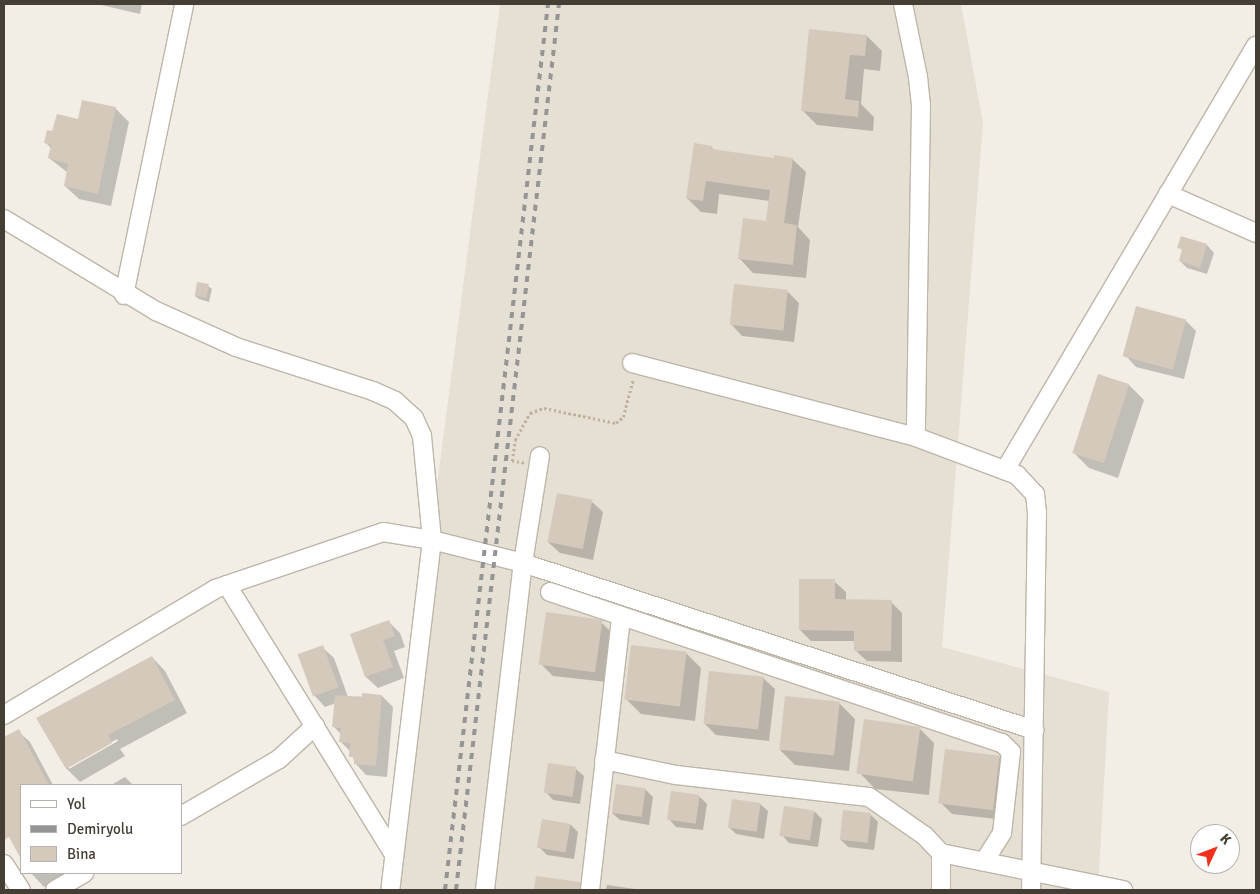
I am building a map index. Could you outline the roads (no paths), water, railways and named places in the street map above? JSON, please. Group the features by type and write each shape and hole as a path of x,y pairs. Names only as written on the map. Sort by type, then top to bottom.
{"street":[{"path":"124,294 184,4"},
{"path":"903,4 918,77 921,106 916,437"},
{"path":"1005,470 1256,46"},
{"path":"1168,194 1256,232"},
{"path":"4,219 124,294 236,347 373,391 407,408 422,436 432,540 390,890"},
{"path":"633,370 916,437 1016,475 1035,494 1037,513 1031,890"},
{"path":"485,890 522,563 539,461"},
{"path":"4,715 227,585 383,532 432,540 522,563 1034,730"},
{"path":"227,585 394,854"},
{"path":"550,592 621,618 1002,742 1011,752 1002,833 984,862"},
{"path":"590,890 621,618"},
{"path":"182,815 278,759 315,726"},
{"path":"604,760 676,775 869,797 925,836 941,853 1123,890"},
{"path":"941,853 941,890"},
{"path":"4,864 21,890"},
{"path":"55,890 83,874"}],"railway":[{"path":"445,890 548,4"},
{"path":"456,890 559,4"}]}
